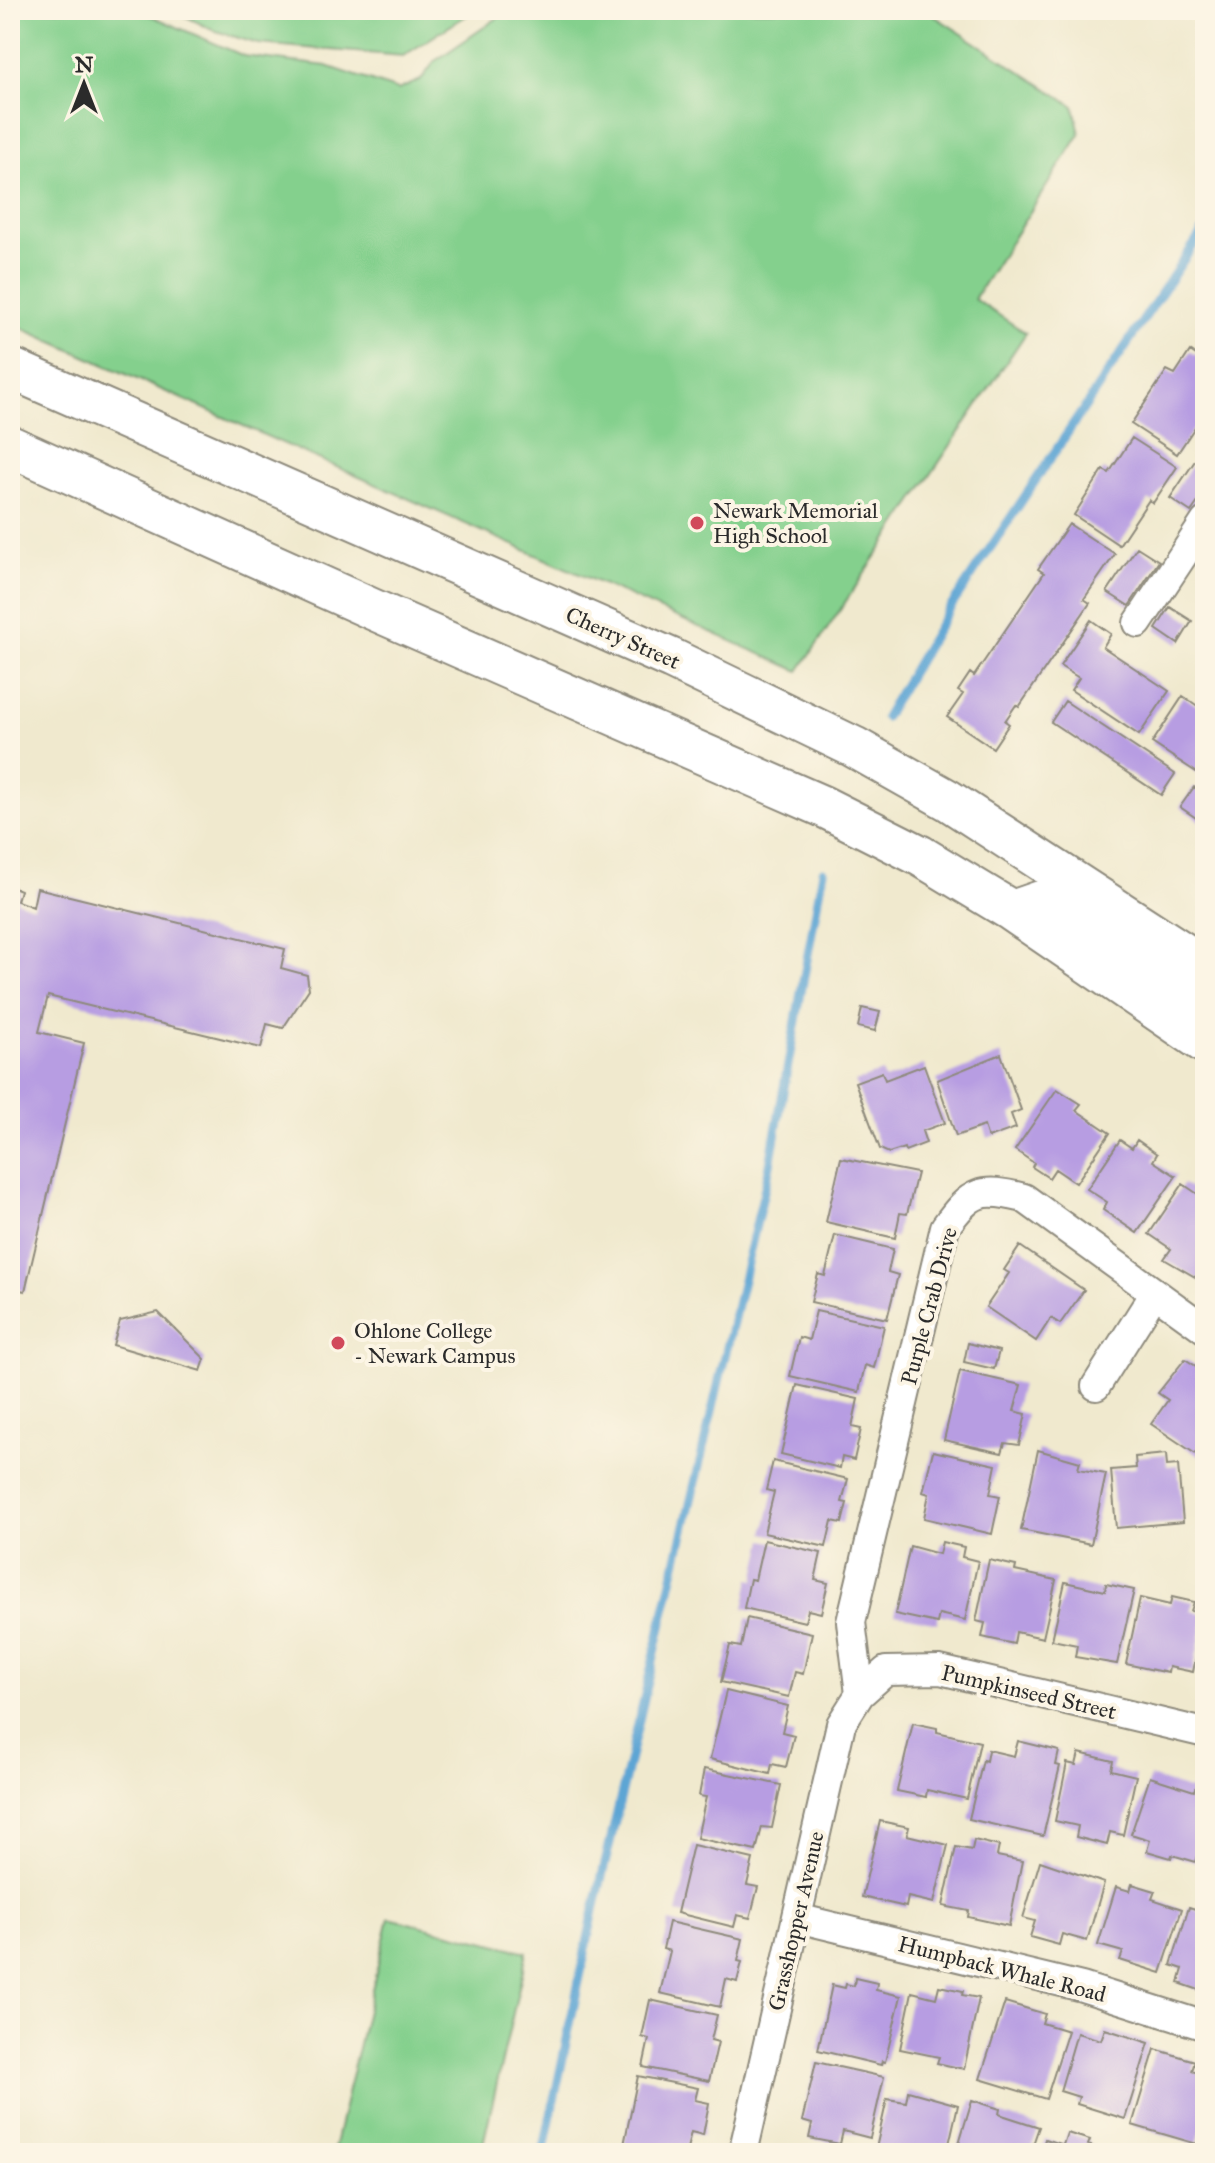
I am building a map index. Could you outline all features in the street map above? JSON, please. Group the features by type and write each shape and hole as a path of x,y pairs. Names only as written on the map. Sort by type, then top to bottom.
{"main road":[{"name":"Cherry Street","path":"10,368 672,659 854,747 948,800 1205,967"},
{"path":"10,446 358,603 822,806 921,856 1012,911 1205,1043"},
{"path":"1012,911 1041,901 1057,904 1205,1003"}],"street":[{"path":"1138,623 1205,522"},
{"name":"Purple Crab Drive","path":"860,1694 851,1622 945,1227 964,1201 992,1190 1024,1198 1205,1329"},
{"path":"1096,1386 1154,1294"},
{"name":"Pumpkinseed Street","path":"860,1694 886,1671 940,1670 1205,1733"},
{"name":"Grasshopper Avenue","path":"743,2153 841,1724 860,1694"},
{"name":"Humpback Whale Road","path":"797,1918 1082,1987 1205,2026"}],"green space":[{"name":"Newark Memorial High School","path":"10,10 138,10 244,56 327,66 398,90 421,80 435,61 509,10 925,10 1074,106 1080,134 974,299 1026,333 799,671 10,323"},
{"path":"173,10 475,10 403,56 258,44 213,30"},
{"path":"389,1918 527,1952 481,2153 333,2153"}],"building":[{"path":"1190,351 1205,361 1205,412 1177,454 1131,424 1167,370 1175,374"},
{"path":"1132,438 1177,467 1153,503 1149,500 1119,545 1074,515 1103,470 1109,473"},
{"path":"1205,446 1205,492 1191,512 1170,498"},
{"path":"1069,524 1115,554 1084,599 1090,603 1019,707 1016,705 1005,721 1009,724 993,748 947,717 963,694 958,691 970,673 974,676 1044,573 1038,569"},
{"path":"1137,547 1159,561 1129,606 1107,592"},
{"path":"1170,607 1192,621 1178,644 1156,629"},
{"path":"1091,620 1111,634 1103,647 1169,691 1139,735 1071,690 1079,678 1060,666"},
{"path":"1183,696 1205,711 1205,778 1152,743"},
{"path":"1065,701 1175,774 1161,795 1051,722"},
{"path":"1194,787 1205,794 1205,824 1180,807"},
{"path":"10,886 20,890 17,901 33,907 37,888 285,949 281,968 307,975 309,989 283,1028 267,1024 261,1048 48,996 39,1032 84,1043 25,1291 10,1288"},
{"path":"862,1008 880,1012 875,1031 858,1027"},
{"path":"1001,1054 1021,1110 1011,1114 1016,1128 988,1138 984,1126 956,1136 937,1080"},
{"path":"924,1065 945,1123 922,1131 926,1143 905,1151 904,1148 889,1153 880,1149 855,1082 882,1072 885,1080"},
{"path":"1057,1089 1081,1104 1076,1110 1110,1133 1076,1183 1055,1169 1049,1178 1015,1150"},
{"path":"1120,1140 1132,1148 1137,1140 1157,1154 1153,1161 1176,1176 1137,1233 1103,1210 1107,1202 1087,1189"},
{"path":"841,1158 917,1173 907,1214 900,1213 895,1238 826,1222"},
{"path":"1183,1184 1205,1199 1205,1277 1202,1281 1164,1259 1171,1249 1149,1234"},
{"path":"835,1235 893,1249 888,1272 898,1275 887,1319 811,1302 818,1274 825,1276"},
{"path":"1020,1246 1084,1290 1060,1324 1051,1318 1036,1341 986,1307 1009,1273 1004,1270"},
{"path":"816,1311 884,1326 874,1368 865,1365 859,1392 790,1376 799,1337 809,1340"},
{"path":"158,1312 205,1359 201,1371 113,1345 120,1321"},
{"path":"968,1343 999,1351 994,1369 964,1362"},
{"path":"1185,1359 1205,1372 1203,1459 1151,1424 1168,1400 1158,1393"},
{"path":"960,1371 1021,1385 1014,1411 1026,1414 1019,1445 1005,1443 1002,1453 944,1440"},
{"path":"797,1385 858,1399 852,1427 861,1429 854,1460 842,1457 840,1468 781,1454"},
{"path":"1038,1450 1080,1462 1078,1469 1106,1474 1091,1544 1021,1530"},
{"path":"933,1451 996,1465 990,1494 1000,1496 992,1534 924,1518 929,1494 923,1492"},
{"path":"1166,1454 1167,1466 1178,1465 1183,1522 1116,1528 1111,1470 1136,1468 1135,1457"},
{"path":"773,1461 848,1479 842,1502 847,1503 842,1523 832,1521 826,1547 764,1533 774,1492 766,1490"},
{"path":"764,1540 821,1553 815,1580 828,1583 821,1613 808,1610 805,1622 744,1608 750,1579 755,1580"},
{"path":"942,1542 964,1547 962,1557 978,1561 965,1620 939,1614 937,1623 895,1614 910,1546 939,1554"},
{"path":"989,1560 1016,1566 1015,1571 1056,1580 1043,1638 1016,1632 1014,1644 982,1637 985,1623 976,1621"},
{"path":"1065,1582 1105,1591 1106,1584 1134,1590 1117,1664 1075,1657 1077,1645 1052,1640"},
{"path":"1172,1597 1194,1602 1191,1611 1205,1614 1193,1672 1169,1667 1168,1673 1126,1664 1140,1598 1170,1605"},
{"path":"747,1618 812,1633 803,1674 795,1672 789,1697 721,1682 730,1645 741,1647"},
{"path":"726,1691 788,1706 782,1732 794,1735 786,1767 772,1764 770,1774 710,1759"},
{"path":"913,1723 980,1742 967,1799 927,1790 926,1797 897,1791"},
{"path":"1018,1741 1059,1751 1056,1765 1060,1766 1043,1836 969,1819 988,1750 1014,1756"},
{"path":"1079,1753 1113,1761 1111,1770 1136,1776 1123,1835 1110,1832 1107,1845 1076,1837 1078,1826 1055,1821 1067,1763 1076,1765"},
{"path":"704,1769 781,1785 772,1828 762,1827 756,1851 697,1838 706,1797 699,1796"},
{"path":"1150,1777 1205,1792 1205,1834 1196,1862 1147,1851 1150,1840 1131,1834"},
{"path":"880,1821 909,1827 907,1835 948,1845 934,1903 908,1897 906,1907 862,1897"},
{"path":"974,1840 999,1846 997,1856 1022,1861 1009,1926 968,1917 969,1911 943,1906 956,1847 972,1850"},
{"path":"693,1845 753,1859 747,1885 758,1887 750,1918 737,1915 734,1927 677,1913"},
{"path":"1040,1861 1104,1883 1087,1941 1062,1934 1059,1945 1030,1937 1035,1921 1023,1918"},
{"path":"1132,1884 1155,1891 1152,1899 1182,1909 1161,1973 1120,1960 1123,1952 1098,1945 1116,1887 1130,1891"},
{"path":"1189,1907 1205,1912 1205,1992 1179,1983 1183,1969 1171,1965"},
{"path":"669,1922 743,1939 737,1982 726,1979 720,2007 660,1993 670,1951 663,1949"},
{"path":"855,1978 877,1983 876,1990 901,1996 885,2062 882,2061 881,2065 818,2050 832,1985 845,1988 846,1984 854,1986"},
{"path":"939,1986 979,1998 964,2069 937,2063 939,2057 900,2049 912,1992 936,1998"},
{"path":"650,2000 717,2015 711,2040 718,2042 709,2081 643,2067 649,2039 642,2037"},
{"path":"1005,2002 1045,2014 1042,2023 1068,2031 1046,2099 980,2079"},
{"path":"1105,2029 1149,2043 1125,2119 1077,2104 1079,2097 1060,2091 1077,2033 1101,2040"},
{"path":"1155,2049 1195,2061 1192,2071 1205,2075 1205,2117 1197,2144 1132,2125"},
{"path":"816,2062 884,2077 870,2138 843,2131 840,2144 809,2138 812,2124 802,2121"},
{"path":"638,2076 698,2088 695,2100 709,2103 703,2135 691,2132 686,2153 663,2153 624,2145"},
{"path":"908,2091 958,2105 947,2153 875,2153 887,2099 906,2102"},
{"path":"972,2100 1000,2109 999,2114 1039,2127 1030,2153 956,2153"},
{"path":"1067,2133 1090,2140 1088,2145 1111,2153 1041,2153 1045,2139 1063,2145"}],"waterway":[{"path":"885,717 946,614 1205,228"},
{"path":"543,2153 594,1910 769,1170 823,871"}],"place":[{"name":"Newark Memorial High School","path":"697,523"},
{"name":"Ohlone College - Newark Campus","path":"338,1343"}]}
